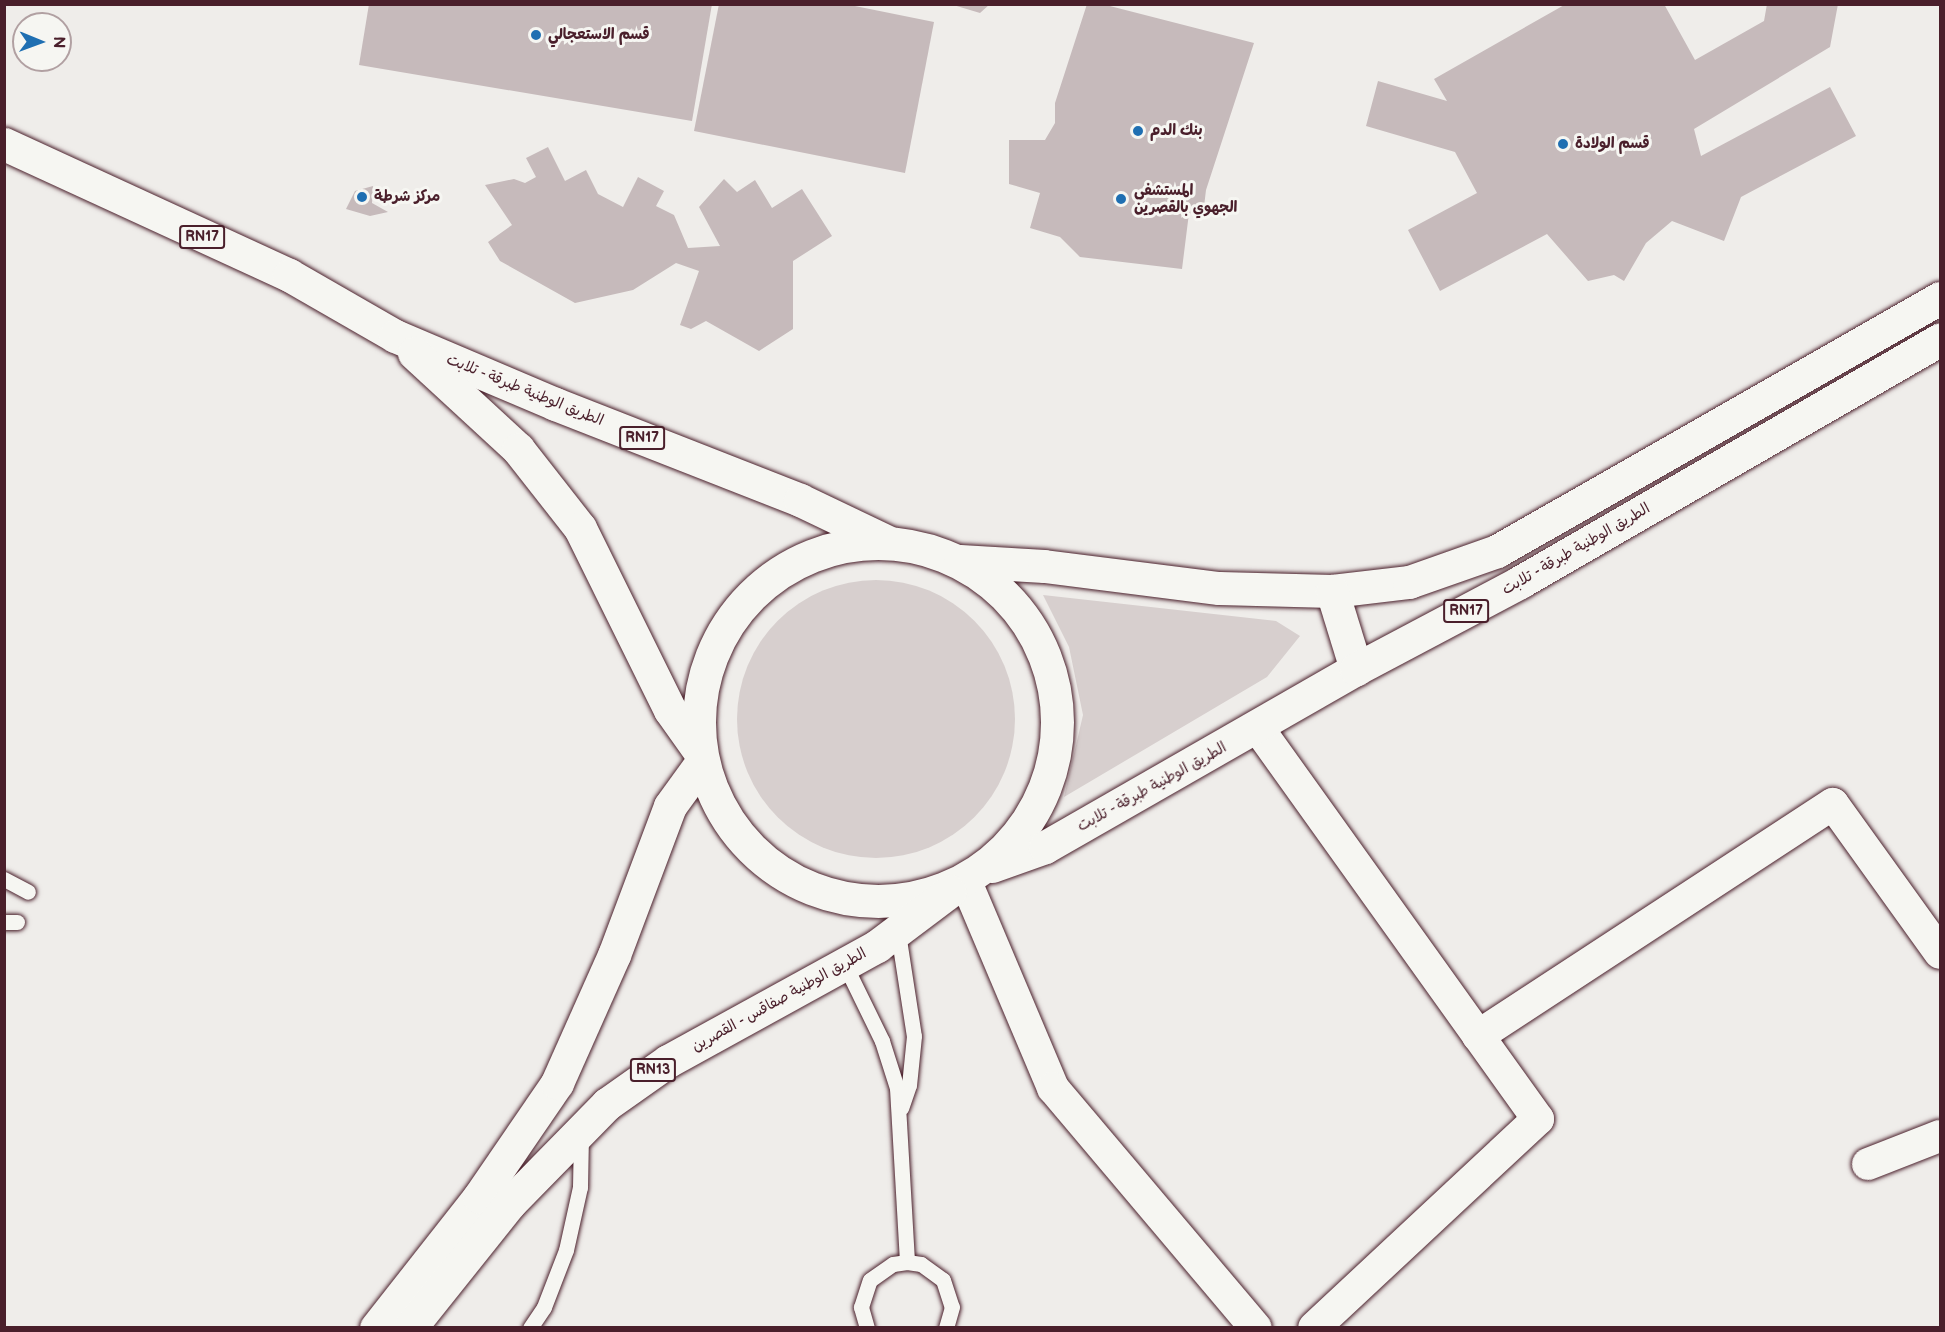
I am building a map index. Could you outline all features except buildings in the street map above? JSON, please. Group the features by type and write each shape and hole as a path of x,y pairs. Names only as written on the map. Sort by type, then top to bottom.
{"main road":[{"name":"الطريق الوطنية طبرقة - تلابت","path":"4,144 289,276 395,336 555,404 800,500 888,542"},
{"path":"960,561 1044,566 1220,588 1332,591 1409,582 1497,551 1941,298"},
{"name":"الطريق الوطنية طبرقة - تلابت","path":"395,336 518,449 580,528 670,710 701,757"},
{"name":"الطريق الوطنية طبرقة - تلابت","path":"969,879 1045,847 1258,728 1356,669 1520,582 1941,340"},
{"path":"888,542 925,548 960,561 1009,598 1043,649 1058,708 1052,769 1027,825 969,879 904,898 850,898 798,882 754,855 721,813 701,757 699,698 714,647 744,602 785,567 834,547 888,542"},
{"path":"1332,591 1356,669"},
{"path":"376,1328 479,1197 557,1083 614,955 670,806 701,757"},
{"name":"الطريق الوطنية صفاقس - القصرين","path":"410,1328 509,1204 581,1127 668,1061 845,965 898,933 969,879"}],"street":[{"path":"1258,728 1538,1119 1314,1328"},
{"path":"1478,1036 1833,804 1941,953"},
{"path":"969,879 1053,1088 1256,1328"},
{"path":"1868,1164 1941,1136"}],"lane":[{"path":"4,879 28,892"},
{"path":"898,933 914,1036 909,1085 899,1113"},
{"path":"845,965 891,1064 899,1113 907,1262"},
{"path":"530,1328 544,1307 566,1250 580,1187 581,1127"},
{"path":"867,1328 861,1307 870,1280 893,1264 907,1262 921,1264 944,1280 952,1307 946,1328"}],"shaded area":[{"path":"876,580 916,586 942,596 974,621 999,653 1009,679 1015,719 1009,759 999,785 974,817 942,842 916,852 876,858 836,852 810,842 778,817 753,785 743,759 737,719 743,679 753,653 778,621 810,596 836,586"},
{"path":"1043,595 1276,621 1300,636 1267,677 1064,797 1083,715 1069,647"}],"place":[{"name":"قسم الاستعجالي","path":"536,35"},
{"name":"بنك الدم","path":"1138,131"},
{"name":"قسم الولادة","path":"1563,144"},
{"name":"مركز شرطة","path":"362,197"},
{"name":"المستشفى الجهوي بالقصرين","path":"1121,199"}]}
